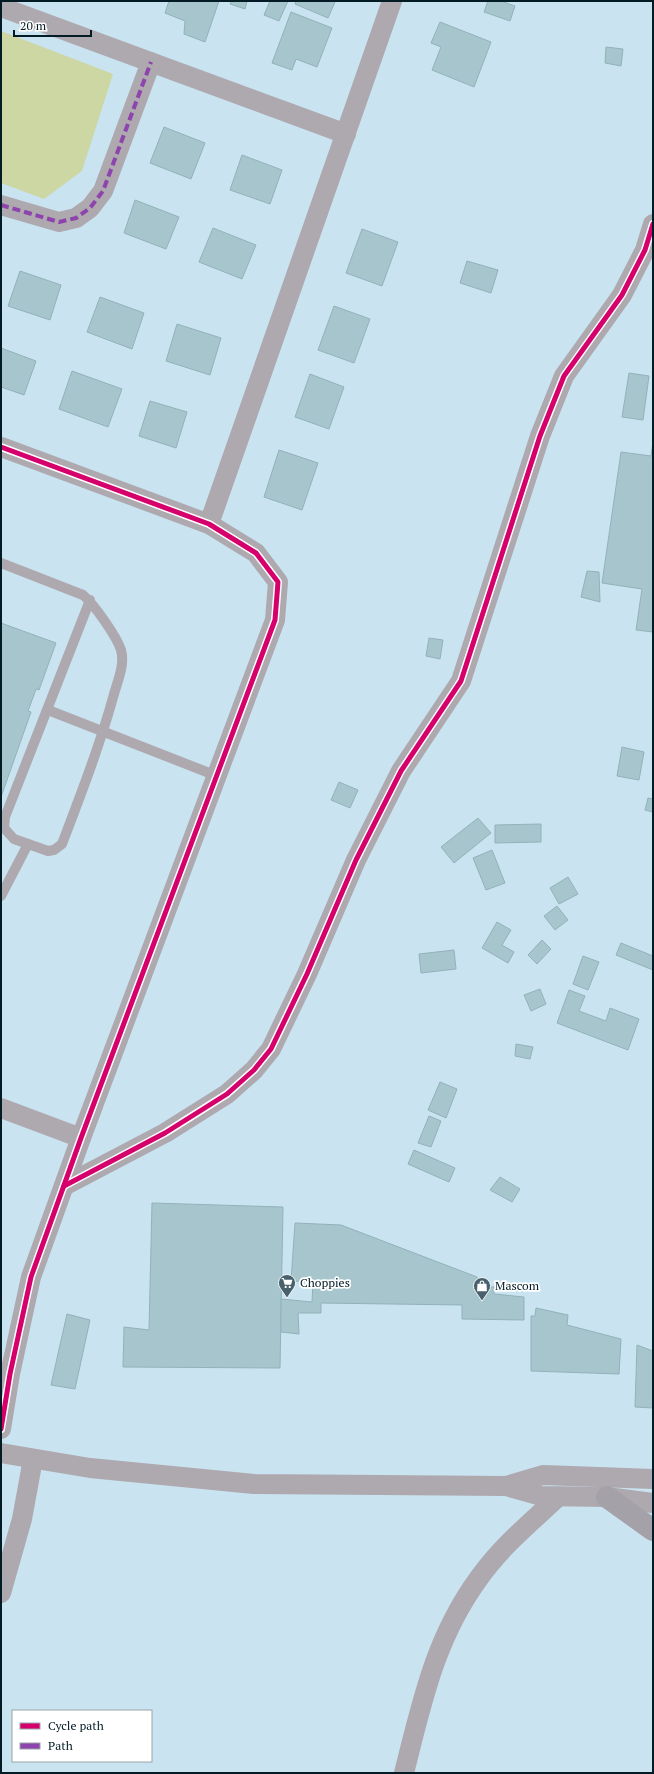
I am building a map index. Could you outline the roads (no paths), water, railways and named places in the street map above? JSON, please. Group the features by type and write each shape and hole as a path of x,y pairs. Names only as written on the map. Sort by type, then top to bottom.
{"main road":[{"path":"607,1497 653,1530"}],"street":[{"path":"209,524 392,1"},
{"path":"1,7 346,134"},
{"path":"1,205 59,222 76,218 90,208 103,192 151,62"},
{"path":"64,1186 165,1133 227,1094 254,1070 271,1049 307,974 356,860 401,771 462,681 540,436 564,376 622,296 645,250 653,224"},
{"path":"1,447 209,524 256,553 278,582 275,620 81,1138 31,1277 10,1374 1,1429"},
{"path":"1,1108 81,1138"},
{"path":"1,1453 90,1468 254,1484 506,1486 541,1496 607,1497 653,1502"},
{"path":"1,1593 22,1519 32,1459"},
{"path":"506,1486 543,1475 653,1479"},
{"path":"404,1773 424,1691 446,1633 479,1578 504,1548 558,1497"}],"lane":[{"path":"1,563 77,591 90,600 117,640 121,650 122,664 104,732 62,844 54,850 48,851 14,839 4,828 5,817 90,600"},
{"path":"48,710 217,776"},
{"path":"1,896 28,844"}],"place":[{"name":"Choppies","path":"287,1298"},
{"name":"Mascom","path":"482,1301"}]}
